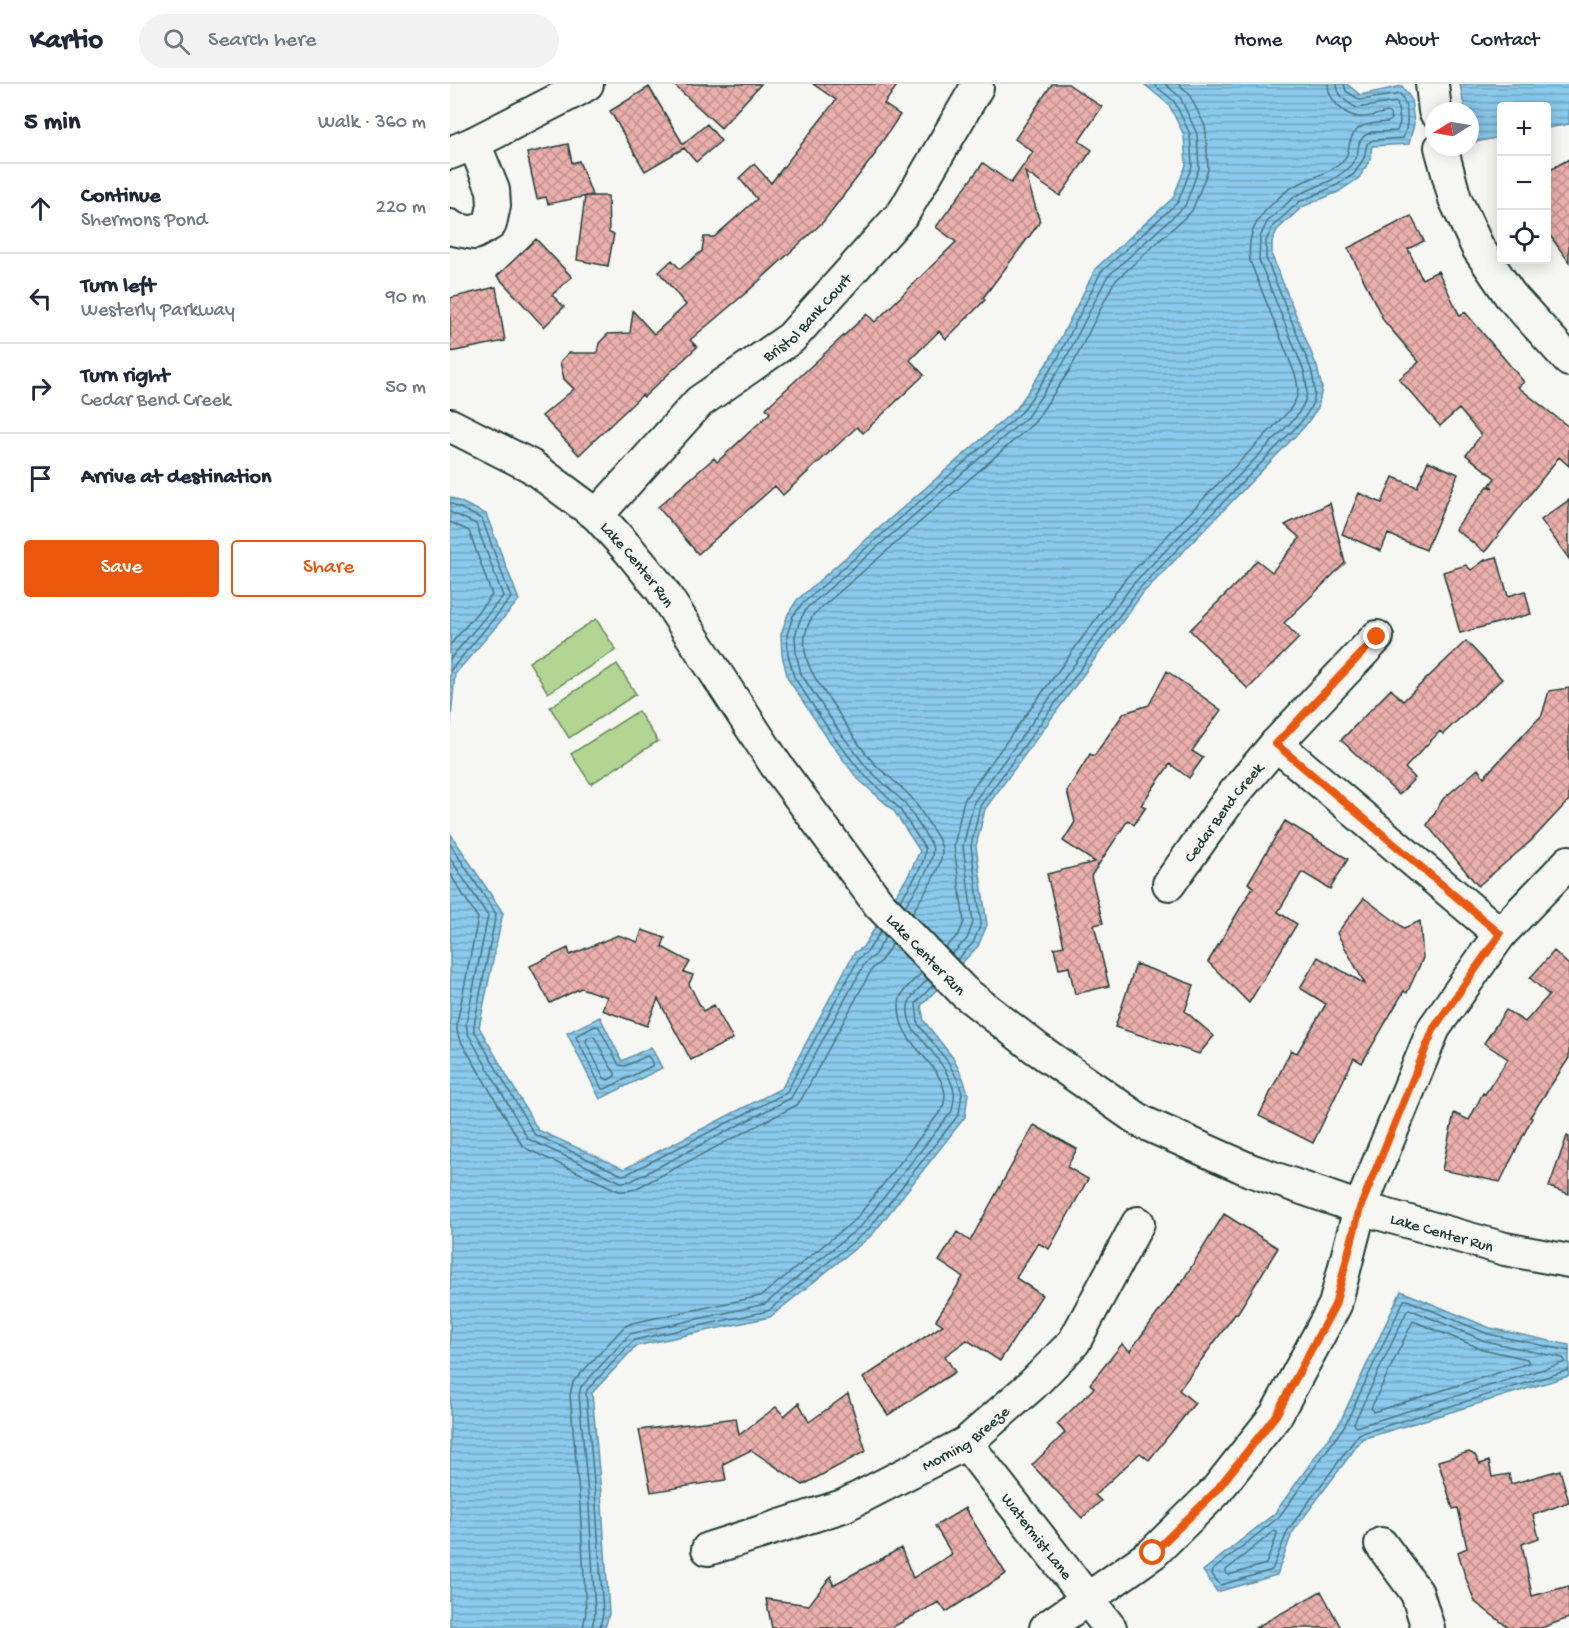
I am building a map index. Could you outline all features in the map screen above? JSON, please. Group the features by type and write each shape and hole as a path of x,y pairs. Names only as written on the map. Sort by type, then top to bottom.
{"street":[{"path":"450,226 453,229 474,233 490,224 494,205 493,190 462,148 586,84"},
{"path":"1432,84 1434,102"},
{"name":"Bristol Bank Court","path":"597,515 699,402 791,338 904,212 977,87"},
{"path":"1443,156 1455,199 1478,248 1510,295 1569,360"},
{"name":"Lake Center Run","path":"450,425 531,466 597,515 661,589 776,765 879,904 964,992 1036,1048 1142,1122 1250,1170 1360,1208 1505,1249 1569,1261"},
{"name":"Cedar Bend Creek","path":"1169,884 1232,796 1276,744 1377,637"},
{"path":"1276,744 1500,934"},
{"path":"1046,1628 1153,1553 1216,1491 1276,1415 1335,1305 1360,1208 1434,1028 1500,934 1569,862"},
{"name":"Morning Breeze","path":"708,1549 843,1506 966,1443 1032,1385 1074,1342 1138,1223"},
{"name":"Watermist Lane","path":"966,1443 1110,1628"},
{"path":"1381,1544 1417,1593 1428,1628"}],"green space":[{"path":"596,619 616,650 548,693 529,662"},
{"path":"617,664 636,694 569,738 550,707"},
{"path":"638,711 658,741 591,784 571,754"}],"water":[{"path":"1144,84 1347,84 1360,95 1402,86 1411,99 1414,124 1409,144 1372,146 1370,160 1359,178 1338,192 1302,207 1277,230 1272,242 1272,256 1317,367 1322,388 1318,408 1305,426 1143,593 985,809 976,846 987,925 978,946 921,1006 924,1021 953,1058 963,1078 968,1093 965,1117 872,1235 770,1317 636,1346 592,1393 609,1614 605,1628 450,1628 450,833 503,913 479,1027 538,1130 624,1169 782,1088 854,953 863,947 908,876 920,851 894,811 857,778 788,679 782,655 781,634 788,614 797,600 1017,408 1051,357 1096,268 1173,198 1186,165 1184,135 1169,105"},
{"path":"1460,84 1569,84 1569,124 1551,127 1551,102 1497,102 1497,138 1479,141 1479,102 1463,102"},
{"path":"450,497 486,514 519,600 455,674 450,728"},
{"path":"600,1017 622,1061 651,1047 662,1068 600,1099 567,1033"},
{"path":"1401,1291 1490,1328 1569,1345 1569,1376 1362,1439 1292,1533 1277,1575 1217,1592 1203,1571 1275,1513 1340,1422"}],"building":[{"path":"673,84 761,84 721,128"},
{"path":"813,84 898,84 884,104 900,115 876,153 823,222 747,292 690,340 697,347 579,455 542,416 574,389 564,379 560,362 568,353 597,353 599,343 608,334 630,333 633,311 654,334 686,305 659,272 672,260 680,269 702,251 704,237 714,237 757,199 739,178 754,164 771,183 836,100"},
{"path":"1052,84 1068,84 1102,107 1079,141 1092,150 1060,196 1025,172 1040,222 983,298 985,300 946,339 939,331 910,360 924,375 863,433 857,427 783,495 775,486 698,554 658,507 714,458 717,462 770,413 766,408 867,314 875,322 956,242 936,227 983,163 1011,183 1033,152 1015,139"},
{"path":"649,87 683,144 707,124 721,141 696,162 684,148 645,171 610,111"},
{"path":"568,144 572,163 579,161 592,195 548,204 546,197 537,199 527,153"},
{"path":"1569,159 1569,262 1551,237 1551,169"},
{"path":"585,196 608,196 609,233 614,234 608,266 577,260"},
{"path":"1411,216 1424,241 1408,249 1422,279 1438,271 1460,316 1465,312 1524,382 1518,387 1569,427 1569,466 1559,457 1485,552 1455,529 1488,486 1493,488 1490,485 1495,478 1466,455 1481,435 1459,409 1440,426 1399,379 1419,362 1384,321 1348,248"},
{"path":"536,239 572,277 552,295 564,307 544,327 497,276"},
{"path":"496,287 505,341 450,352 450,298"},
{"path":"1428,461 1458,474 1426,550 1388,534 1381,551 1342,534 1359,493 1382,503 1393,477 1417,487"},
{"path":"1569,500 1569,559 1541,520"},
{"path":"1330,503 1345,563 1284,623 1299,638 1248,689 1190,630 1257,560 1272,572 1300,538 1285,525"},
{"path":"1497,557 1508,596 1525,591 1531,614 1460,633 1443,572 1466,565 1471,570 1485,560"},
{"path":"1466,641 1502,679 1443,734 1440,731 1405,768 1415,778 1399,795 1341,740 1391,689 1403,701"},
{"path":"1167,671 1221,710 1192,751 1203,758 1189,778 1170,764 1141,805 1146,807 1134,825 1128,820 1091,876 1103,923 1094,925 1109,986 1075,994 1069,967 1059,969 1054,948 1064,946 1047,874 1095,862 1063,841 1075,822 1067,791 1090,754 1094,756 1124,713 1149,705"},
{"path":"1569,688 1569,800 1531,841 1478,886 1427,825 1443,799 1478,769 1484,777 1542,715 1549,691"},
{"path":"1285,821 1348,859 1330,889 1302,872 1278,912 1297,924 1249,1003 1208,962 1253,887 1248,883"},
{"path":"1364,898 1404,928 1420,921 1423,958 1407,993 1404,991 1362,1063 1354,1058 1313,1143 1259,1116 1291,1050 1297,1053 1326,1004 1300,988 1318,957 1365,984 1337,933"},
{"path":"642,930 665,938 662,947 690,962 684,972 693,975 689,984 703,1011 714,1005 733,1039 691,1060 658,999 647,1026 602,1010 607,997 581,988 550,1003 530,966 568,948 570,955 618,935 638,942"},
{"path":"1554,951 1569,965 1569,1058 1530,1117 1532,1118 1500,1182 1442,1170 1454,1113 1469,1120 1483,1093 1485,1094 1508,1059 1484,1043 1506,1010 1525,1022 1549,995 1530,978"},
{"path":"1136,964 1194,985 1185,1011 1214,1036 1199,1054 1115,1027"},
{"path":"1034,1125 1077,1149 1067,1167 1088,1179 1049,1249 1038,1243 1016,1278 1042,1295 1000,1361 967,1340 945,1356 955,1372 888,1415 863,1378 943,1325 936,1320 963,1277 939,1261 957,1232 970,1241"},
{"path":"1567,1136 1569,1137 1569,1194 1549,1187"},
{"path":"1224,1214 1278,1248 1237,1314 1179,1390 1195,1403 1149,1460 1140,1453 1095,1495 1101,1501 1082,1518 1032,1465 1065,1433 1057,1424 1094,1388 1090,1384 1122,1344 1130,1351 1180,1285"},
{"path":"848,1394 866,1451 803,1485 751,1450 723,1464 726,1480 651,1492 639,1430 736,1418 739,1435 776,1407 784,1416 799,1403 809,1422"},
{"path":"1469,1452 1475,1455 1480,1464 1489,1461 1492,1477 1509,1474 1511,1484 1560,1470 1569,1502 1533,1515 1539,1538 1522,1544 1532,1596 1569,1586 1569,1618 1541,1628 1509,1628 1475,1602 1458,1552 1467,1548 1458,1508 1453,1509 1438,1461"},
{"path":"965,1508 1006,1574 946,1612 939,1602 891,1628 772,1628 766,1599 809,1605 831,1576 833,1585 901,1548 913,1578 952,1554 935,1526"},
{"path":"1321,1591 1341,1628 1255,1628"}],"route":[{"path":"1153,1553 1216,1491 1276,1415 1335,1305 1360,1208 1434,1028 1500,934 1276,744 1377,637"}]}
